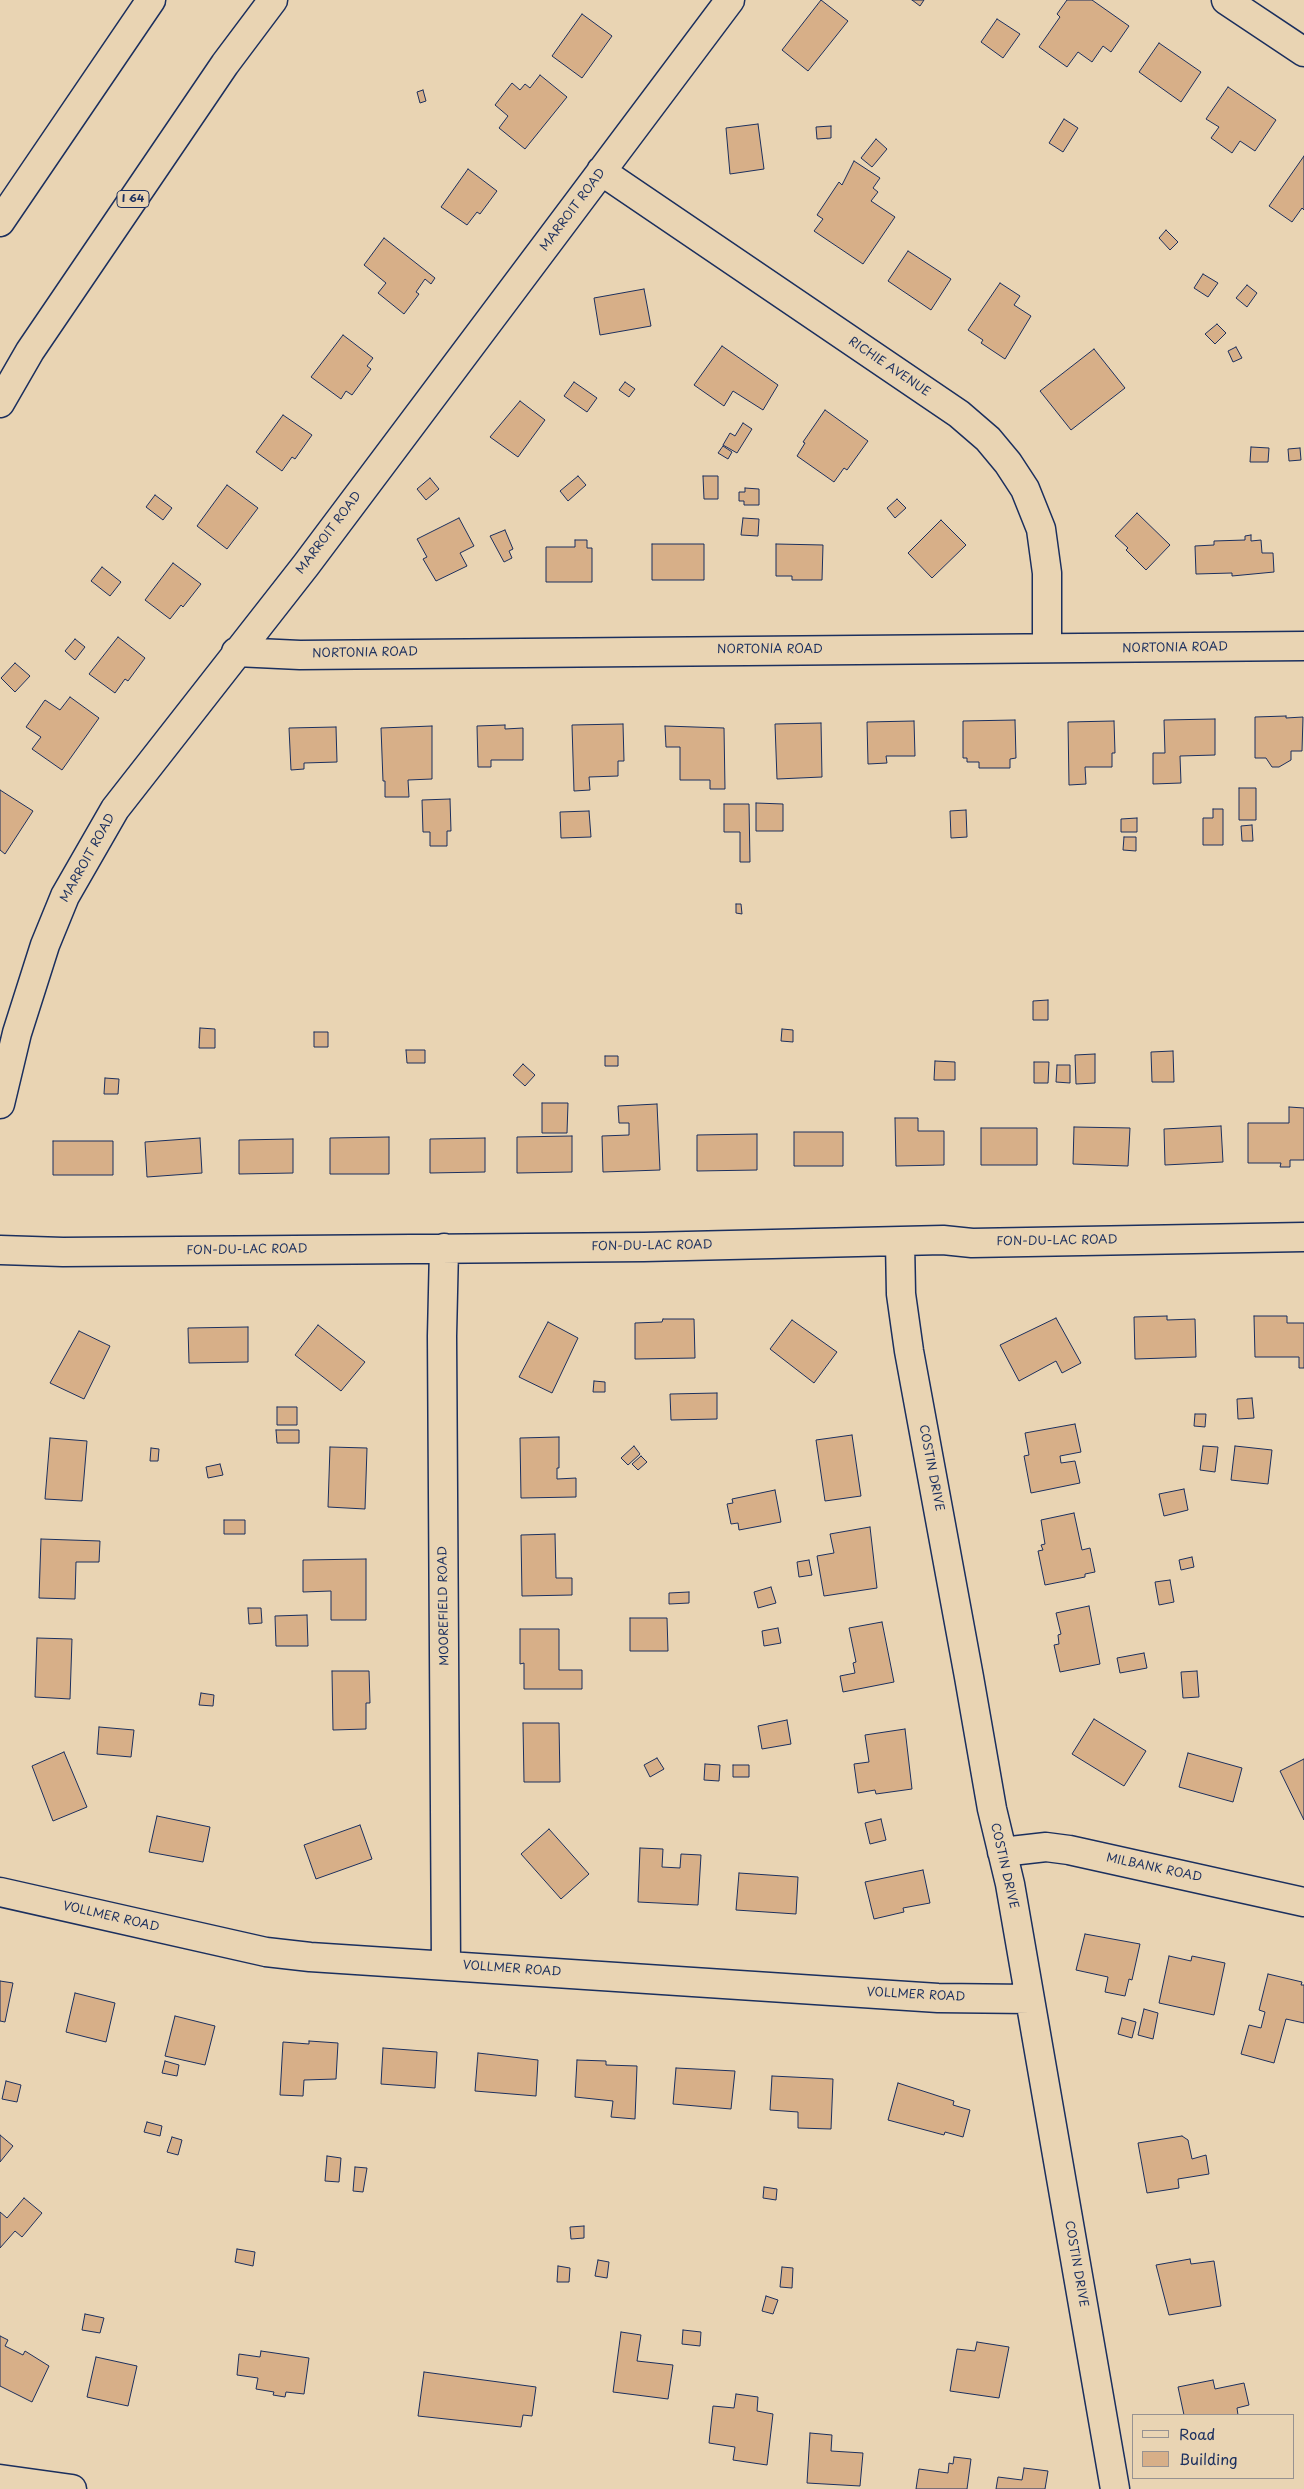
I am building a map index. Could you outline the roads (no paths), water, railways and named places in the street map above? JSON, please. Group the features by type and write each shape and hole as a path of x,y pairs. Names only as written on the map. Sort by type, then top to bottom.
{"main road":[{"path":"0,222 151,0"},
{"name":"I 64","path":"0,403 30,351 225,64 273,0"},
{"name":"MARROIT ROAD","path":"0,1104 17,1033 45,945 65,896 115,809 306,565 730,0"},
{"path":"1226,0 1304,52"},
{"name":"RICHIE AVENUE","path":"601,171 959,414 988,440 1008,463 1025,490 1041,529 1047,573 1047,648"},
{"name":"NORTONIA ROAD","path":"236,652 300,655 1304,646"},
{"name":"FON-DU-LAC ROAD","path":"0,1250 63,1252 1304,1237"},
{"name":"COSTIN DRIVE","path":"900,1242 901,1294 909,1351 970,1677 992,1809 1010,1884 1115,2489"},
{"name":"MOOREFIELD ROAD","path":"444,1248 442,1336 446,1965"},
{"name":"MILBANK ROAD","path":"1002,1852 1046,1847 1068,1850 1304,1902"},
{"name":"VOLLMER ROAD","path":"0,1892 266,1952 310,1957 938,1998 1030,1999"},
{"path":"0,2479 72,2489"}]}
